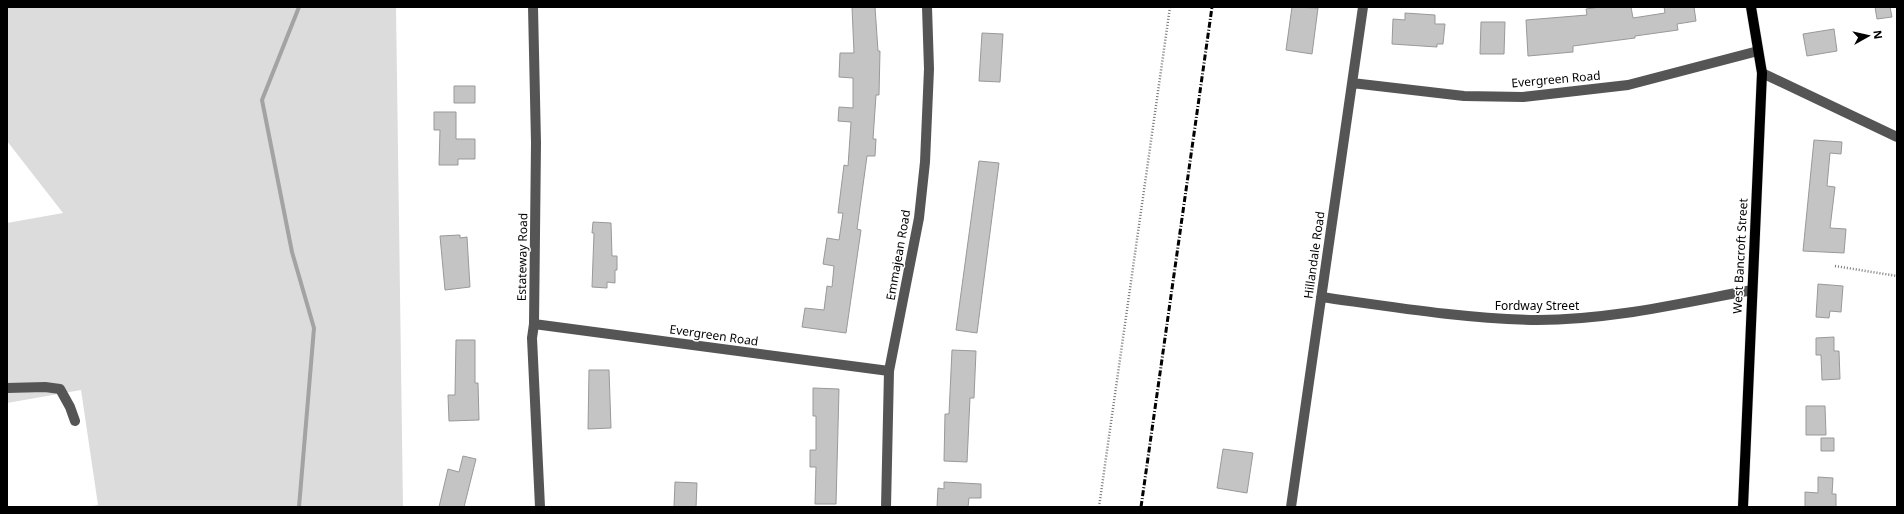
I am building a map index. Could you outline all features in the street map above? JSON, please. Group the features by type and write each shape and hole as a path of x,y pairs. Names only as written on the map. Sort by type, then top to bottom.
{"main road":[{"name":"West Bancroft Street","path":"1743,507 1762,73 1751,7"}],"street":[{"name":"Estateway Road","path":"533,7 536,143 534,324 532,338 540,507"},
{"name":"Emmajean Road","path":"886,507 889,371 919,218 925,162 929,68 927,7"},
{"name":"Hillandale Road","path":"1291,507 1363,7"},
{"name":"Evergreen Road","path":"1352,83 1464,96 1522,97 1572,93 1628,85 1758,51"},
{"path":"1762,73 1897,137"},
{"name":"Fordway Street","path":"1321,297 1481,318 1540,320 1584,318 1636,312 1752,290"},
{"name":"Evergreen Road","path":"534,324 889,371"},
{"path":"7,388 44,386 60,389 70,407 75,421"}],"path":[{"path":"1098,507 1170,7"},
{"path":"1835,266 1897,276"}],"shaded area":[{"path":"7,7 396,7 403,507 86,507 98,505 81,390 7,403 7,223 63,213 7,141"}],"building":[{"path":"852,7 875,7 878,51 880,51 879,95 876,95 873,139 876,139 875,156 867,156 857,229 861,230 846,333 802,327 805,308 824,310 827,286 832,287 834,266 823,264 827,238 839,240 843,213 838,213 844,165 848,166 851,122 838,121 839,107 853,108 853,78 839,77 840,53 854,53"},
{"path":"1292,7 1318,8 1312,54 1286,50"},
{"path":"1600,7 1631,7 1633,18 1665,13 1664,7 1694,7 1696,21 1677,24 1678,30 1635,36 1635,38 1573,46 1573,52 1528,56 1526,20 1587,15 1586,9"},
{"path":"1875,7 1890,7 1892,17 1877,19"},
{"path":"1405,13 1435,15 1435,24 1445,24 1443,44 1437,44 1437,47 1392,44 1393,19 1405,20"},
{"path":"1481,22 1505,22 1504,54 1480,54"},
{"path":"1834,29 1837,51 1807,56 1803,34"},
{"path":"982,33 1003,34 1000,82 979,81"},
{"path":"454,86 475,86 475,103 454,103"},
{"path":"434,112 456,112 456,139 475,139 475,159 458,159 458,165 439,165 440,130 434,130"},
{"path":"1814,140 1842,142 1841,154 1830,153 1827,186 1835,187 1830,228 1846,229 1844,253 1803,251"},
{"path":"979,161 999,163 977,333 956,330"},
{"path":"593,222 611,223 612,256 617,256 617,270 615,270 615,283 607,282 607,288 592,287"},
{"path":"460,235 460,238 467,237 470,287 445,290 440,236"},
{"path":"1818,284 1843,286 1841,312 1830,311 1829,318 1816,317"},
{"path":"1834,337 1834,351 1839,351 1840,379 1822,380 1821,355 1816,355 1816,338"},
{"path":"456,340 475,340 475,383 478,383 479,420 449,421 448,395 455,395"},
{"path":"952,350 976,351 974,398 970,398 967,462 944,461 945,414 949,414"},
{"path":"589,370 609,370 611,428 588,429"},
{"path":"813,388 839,389 836,504 815,504 816,467 810,467 810,450 816,450 816,416 813,416"},
{"path":"1806,406 1825,406 1826,435 1806,435"},
{"path":"1821,438 1834,438 1834,451 1821,451"},
{"path":"1223,449 1253,453 1247,493 1217,488"},
{"path":"463,456 476,459 464,507 439,507 448,469 459,472"},
{"path":"1818,477 1833,478 1832,494 1836,494 1836,507 1805,507 1805,492 1818,493"},
{"path":"675,482 697,483 696,507 674,507"},
{"path":"944,482 981,484 981,498 969,498 968,507 937,507 938,488 944,489"}],"waterway":[{"path":"299,7 262,100 292,252 314,328 299,507"}],"railway":[{"path":"1141,507 1212,7"}]}
